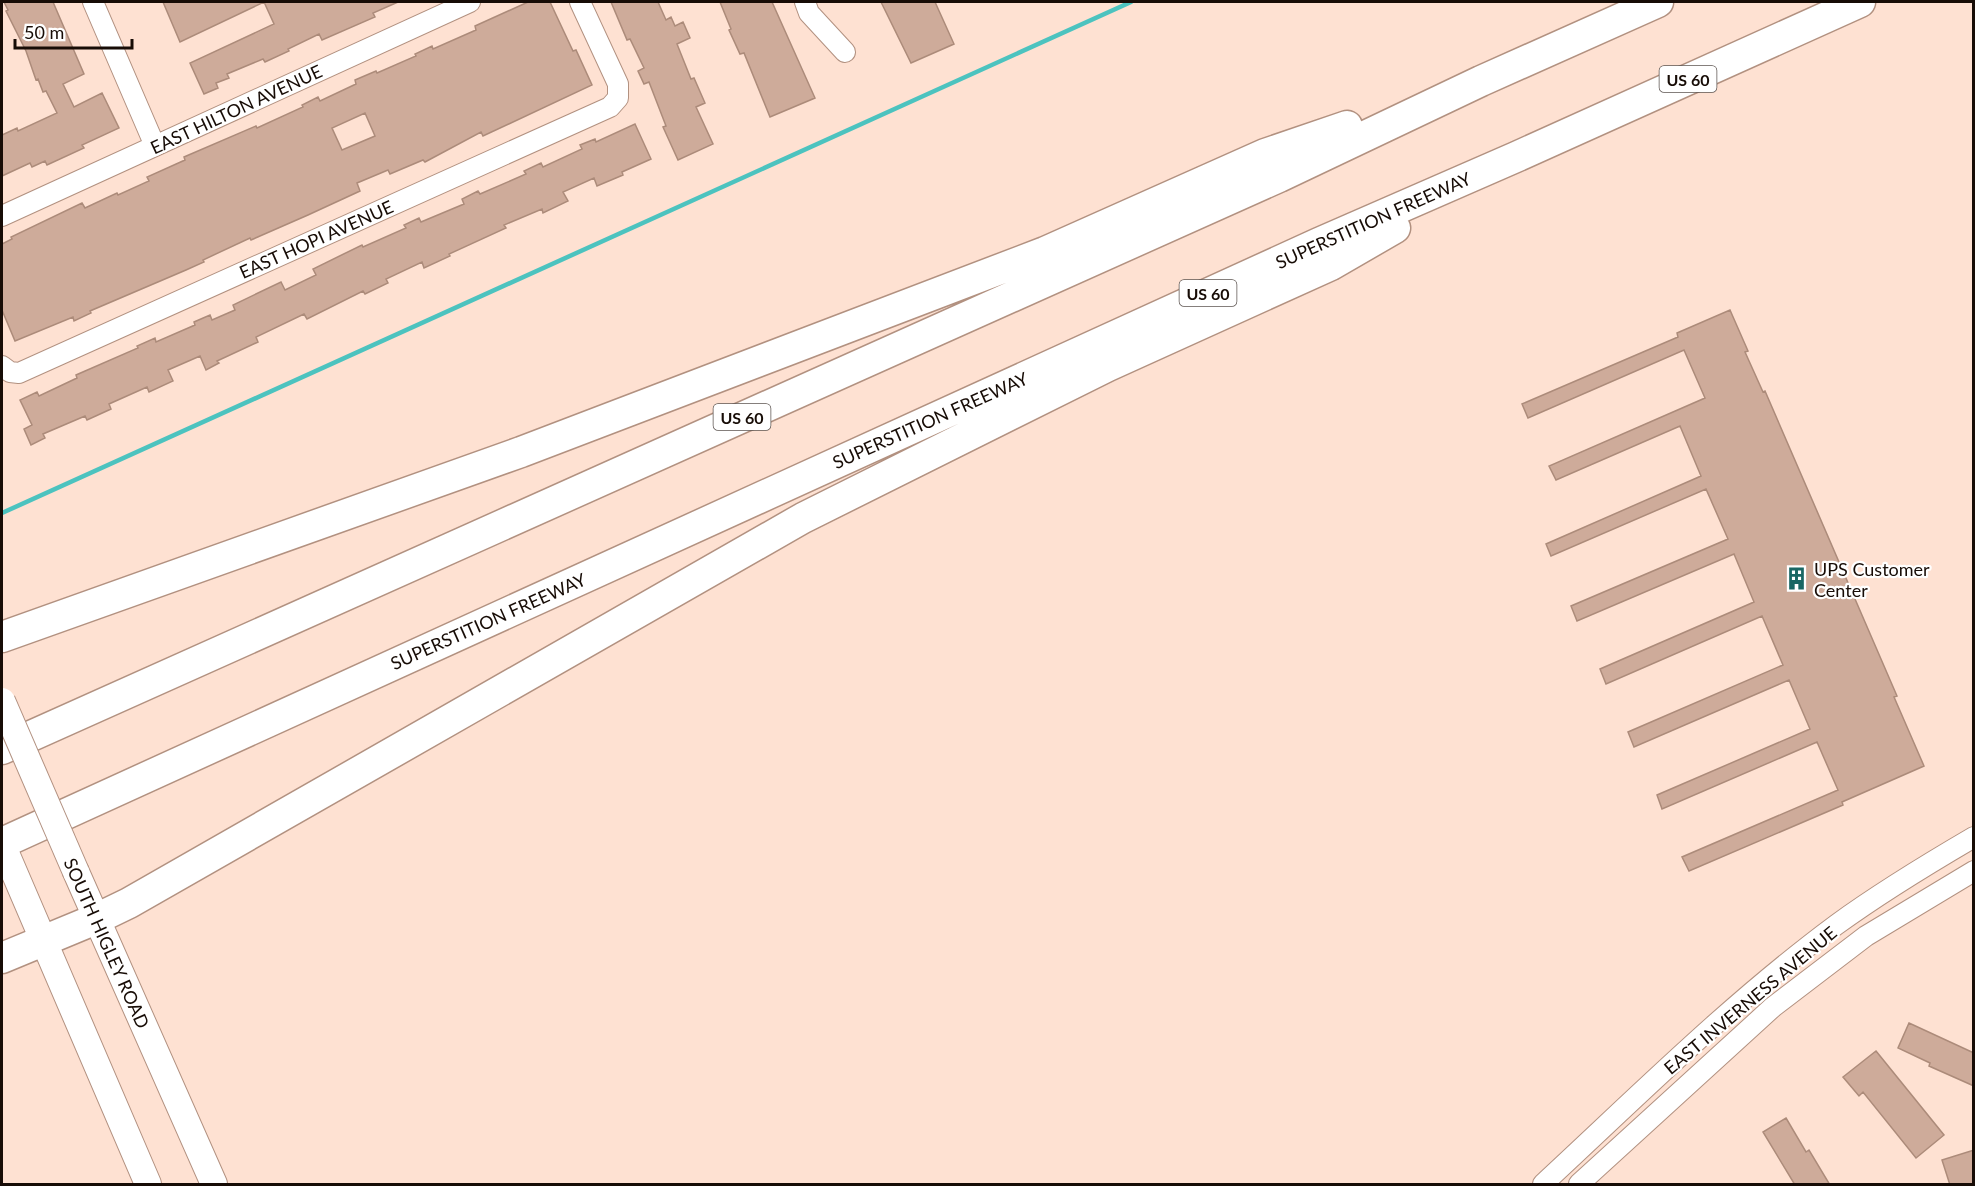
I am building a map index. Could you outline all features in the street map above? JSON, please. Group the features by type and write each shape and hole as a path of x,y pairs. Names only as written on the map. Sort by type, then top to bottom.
{"highway":[{"name":"US 60","path":"2,749 1279,177 1481,81 1658,2"},
{"name":"SUPERSTITION FREEWAY","path":"2,843 1309,248 1516,158 1860,2"},
{"path":"2,637 532,448 1045,252 1265,154 1481,81"},
{"path":"2,958 96,919 140,897 803,518 1108,366 1331,265 1516,158"}],"main road":[{"name":"SOUTH HIGLEY ROAD","path":"2,701 214,1185"},
{"path":"2,843 148,1185"}],"street":[{"path":"94,2 155,146"},
{"name":"EAST HILTON AVENUE","path":"2,216 470,2"},
{"name":"EAST HOPI AVENUE","path":"6,369 19,372 30,368 610,107 618,98 618,84 580,2"},
{"path":"805,2 809,13 846,52"},
{"name":"EAST INVERNESS AVENUE","path":"1543,1185 1758,988 1835,926 1918,870 1974,837"},
{"name":"EAST INVERNESS AVENUE","path":"1579,1185 1773,1007 1866,936 1974,871"},
{"path":"1758,988 1773,1007"}],"building":[{"path":"4,2 53,2 84,74 63,84 74,107 102,93 119,128 47,165 45,161 32,167 30,163 2,176 2,135 17,128 18,131 57,113 46,91 43,92 38,79 36,80"},
{"path":"163,2 264,2 180,42"},
{"path":"264,2 398,2 373,13 375,17 322,40 319,34 265,62 263,59 227,74 229,78 216,83 218,88 204,94 190,63 274,24"},
{"path":"528,2 550,2 592,85 483,136 481,132 425,162 423,160 390,174 388,170 357,183 360,191 251,240 250,238 203,260 204,262 90,311 91,313 74,321 73,317 15,341 2,310 2,244 12,239 11,237 82,203 85,208 149,181 147,177 185,160 184,157 256,126 257,128 303,107 302,105 318,97 320,101 356,84 355,80 416,56 415,54 432,46 433,49 476,30 475,26","holes":["365,113 375,136 342,150 332,128"]},
{"path":"611,2 658,2 666,20 671,17 675,26 683,22 690,38 677,44 691,79 694,78 705,103 696,107 713,144 678,160 663,127 666,126 649,82 644,84 638,71 644,68 630,39 627,40"},
{"path":"720,2 772,2 815,98 770,117 744,53 740,54 729,30 731,29"},
{"path":"881,2 935,2 954,44 911,63"},
{"path":"635,124 651,159 622,172 623,175 597,186 594,178 563,192 568,201 543,213 542,209 504,225 506,228 424,268 422,262 386,279 388,283 365,294 363,291 307,319 304,314 256,337 258,342 217,361 219,363 206,370 200,356 168,370 173,381 149,392 147,387 109,404 111,409 87,420 85,416 43,434 45,438 31,445 24,429 32,425 20,400 37,392 39,396 77,378 76,375 138,348 137,346 155,338 156,342 195,325 194,322 210,315 212,320 235,310 233,305 281,282 285,290 316,275 313,269 362,245 363,247 406,228 404,225 419,218 421,222 464,204 462,199 478,191 480,194 526,174 524,171 541,163 543,167 582,149 580,145 595,139 596,142"},
{"name":"UPS Customer Center","path":"1730,310 1748,351 1745,352 1763,392 1765,391 1897,696 1894,697 1924,766 1842,802 1843,805 1689,871 1682,857 1838,790 1817,742 1662,809 1657,795 1810,729 1789,680 1634,747 1628,732 1783,665 1762,616 1606,684 1600,669 1754,602 1734,554 1577,621 1571,606 1728,539 1706,489 1551,556 1546,544 1701,476 1680,426 1556,480 1549,466 1705,398 1684,350 1528,418 1522,404 1678,337 1677,333"},
{"path":"1909,1023 1974,1053 1974,1086 1929,1066 1930,1063 1898,1048"},
{"path":"1876,1051 1944,1135 1916,1158 1863,1092 1859,1096 1843,1077"},
{"path":"1786,1118 1806,1152 1809,1150 1830,1185 1795,1185 1763,1132"},
{"path":"1974,1150 1974,1185 1950,1185 1942,1160"}],"waterway":[{"path":"2,513 1131,2"}],"place":[{"name":"UPS Customer Center","path":"1796,579"}]}
